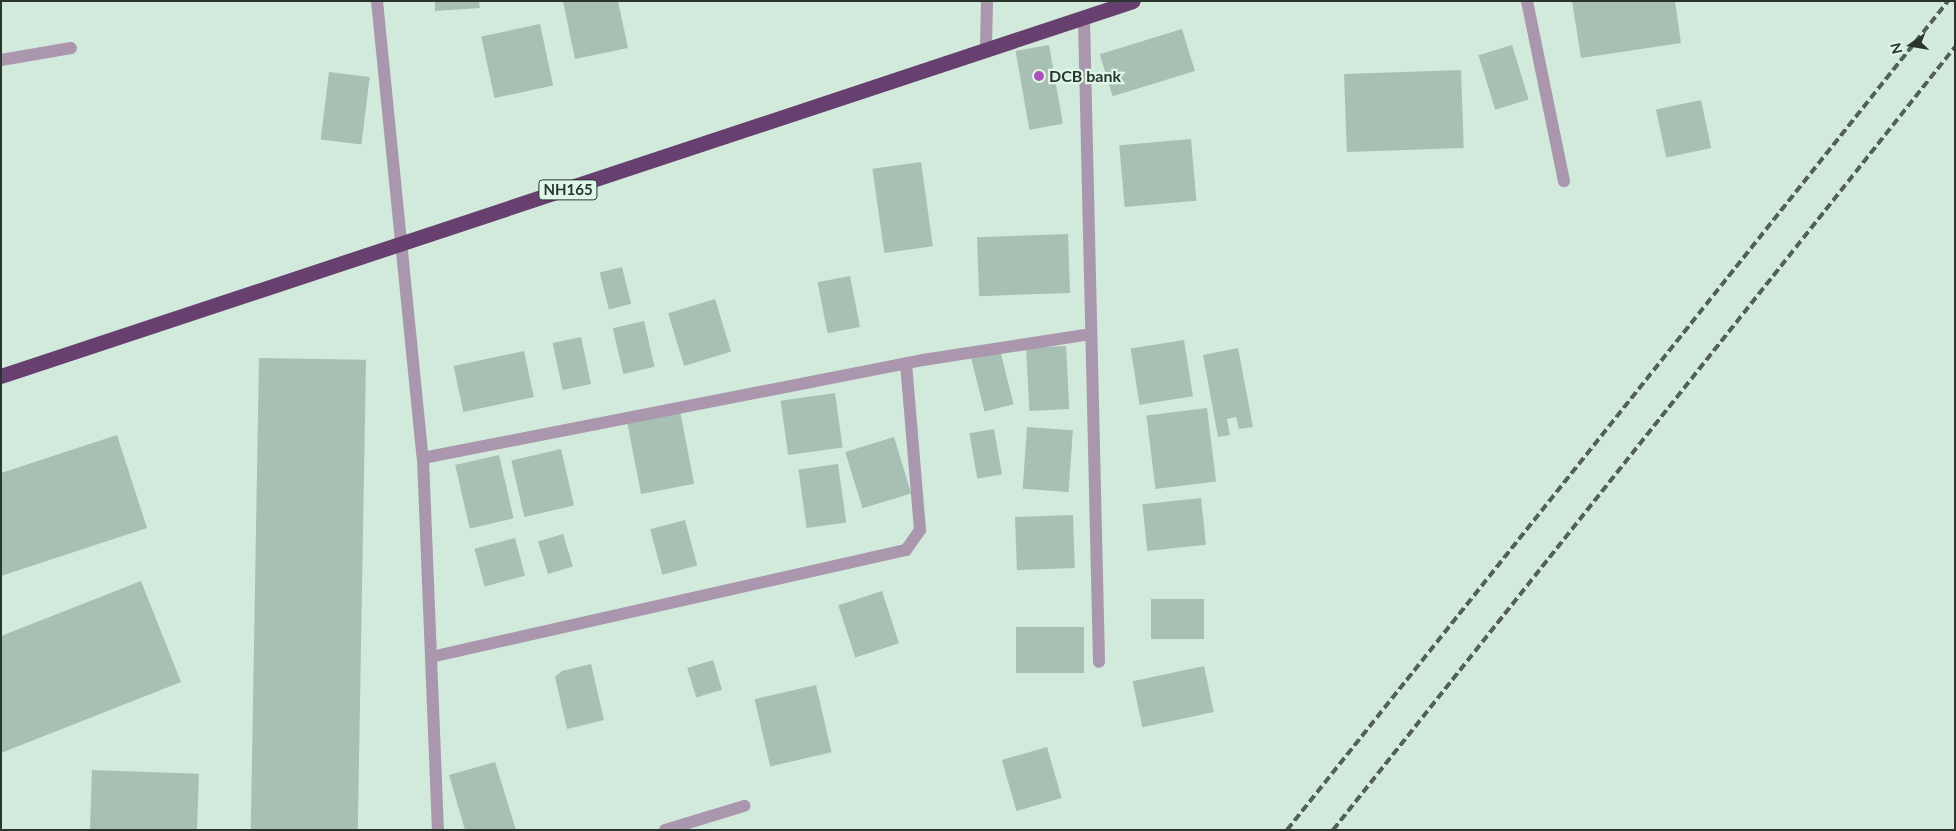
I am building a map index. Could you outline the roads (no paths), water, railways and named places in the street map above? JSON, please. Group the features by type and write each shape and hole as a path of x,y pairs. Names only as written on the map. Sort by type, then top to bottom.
{"highway":[{"name":"NH165","path":"1,376 400,247 986,46 1084,20 1133,1"}],"street":[{"path":"377,1 400,247 423,458 438,830"},
{"path":"986,1 986,46"},
{"path":"1527,1 1564,181"},
{"path":"1084,20 1099,662"},
{"path":"1,60 71,48"},
{"path":"423,458 906,364 1090,334"},
{"path":"431,657 906,550 920,530 906,364"},
{"path":"665,830 744,806"}],"railway":[{"path":"1287,830 1948,1"},
{"path":"1333,830 1955,47"}],"place":[{"name":"DCB bank","path":"1039,76"}]}
